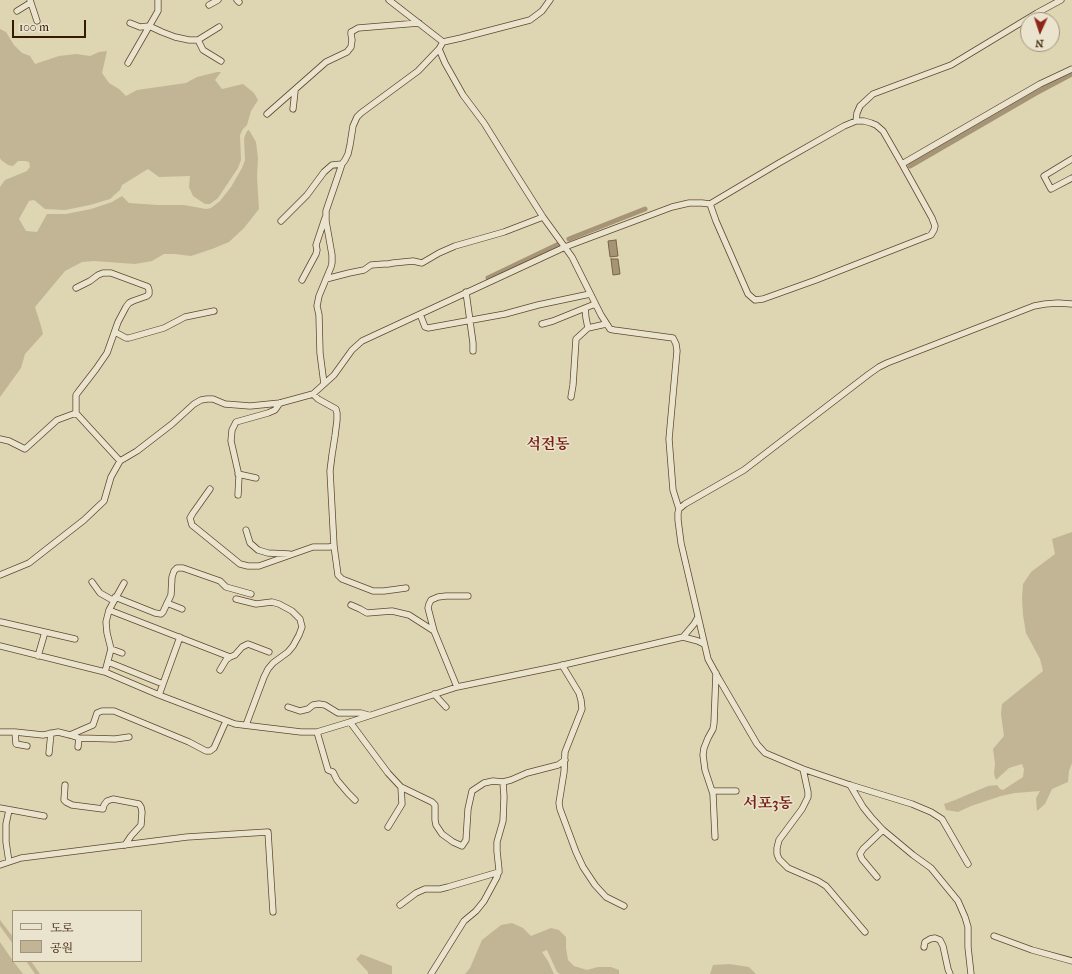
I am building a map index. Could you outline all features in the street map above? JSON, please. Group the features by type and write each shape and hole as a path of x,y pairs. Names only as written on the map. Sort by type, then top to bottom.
{"street":[{"path":"128,63 158,11 158,0"},
{"path":"209,5 218,0"},
{"path":"389,0 443,42"},
{"path":"443,42 530,20 542,11 550,0"},
{"path":"856,121 860,106 873,94 951,65 1061,0"},
{"path":"17,11 30,1 37,21"},
{"path":"130,23 140,27 149,26 174,37 189,40 198,40 219,27"},
{"path":"267,114 295,91 326,62 347,52 351,47 352,40 350,34 352,30 358,28 419,23"},
{"path":"198,40 203,50 221,61"},
{"path":"324,384 320,353 319,315 317,306 319,296 331,267 332,255 326,221 326,211 342,164 348,154 353,126 356,118 375,102 418,71 440,49 443,42"},
{"path":"440,49 463,95 484,123 543,216 572,257 606,324 610,329 614,330 673,338 676,344 669,439 673,490 679,509 678,520 681,543 708,659 757,744 765,753 803,769 850,786 912,804 931,812 942,819 968,864"},
{"path":"902,164 1040,84 1072,69"},
{"path":"293,109 295,91"},
{"path":"0,575 29,563 84,520 104,501 111,477 120,461 137,451 172,424 194,404 201,400 213,399 225,404 250,406 280,403 313,394 334,375 352,350 362,341 565,247 672,207 689,203 710,204 844,126 856,121 871,123 883,131 932,218 935,226 931,235 816,280 763,299 755,300 748,294 710,204"},
{"path":"1072,159 1044,176 1051,189 1072,178"},
{"path":"281,221 307,195 324,172 332,165 342,164"},
{"path":"302,280 316,254 316,245 326,216"},
{"path":"326,279 364,270 371,265 413,261 422,263 455,246 504,232 543,216"},
{"path":"76,288 104,273 110,273 148,287 149,294 147,296 129,303 126,307 118,322 107,353 76,396 76,414 120,461"},
{"path":"466,292 473,351"},
{"path":"420,314 425,327 428,328 505,314 538,305 590,294"},
{"path":"679,509 685,504 744,470 869,374 887,363 1034,306 1058,303 1072,304"},
{"path":"542,324 595,304"},
{"path":"585,308 588,328"},
{"path":"115,332 129,338 164,328 185,318 214,311"},
{"path":"571,397 576,338 588,328 606,324"},
{"path":"313,394 318,399 336,409 337,420 330,472 334,546 338,574 342,579 373,591 406,588"},
{"path":"238,495 238,474 231,441 232,430 236,422 275,410 280,403"},
{"path":"0,439 9,441 25,449 57,420 76,414"},
{"path":"238,474 256,478"},
{"path":"210,489 192,513 190,518 192,525 240,564 259,566 313,547 334,546"},
{"path":"246,530 250,543 258,550 268,553 292,554"},
{"path":"92,582 100,593 161,614 171,595 172,577 177,568 198,572 220,580 226,587 251,594"},
{"path":"105,672 112,649 107,633 106,622 114,599 124,583"},
{"path":"457,686 434,631 428,604 431,600 438,597 468,596"},
{"path":"236,599 256,604 272,602 279,604 292,611 300,619 302,627 293,646 268,669 246,726"},
{"path":"167,604 182,609"},
{"path":"351,605 367,613 392,610 409,615 434,631"},
{"path":"109,610 230,657"},
{"path":"683,637 698,617"},
{"path":"1,622 75,639"},
{"path":"38,656 45,632"},
{"path":"159,695 180,637"},
{"path":"0,646 105,672 159,695 246,726 301,732 317,732 457,686 562,665 683,637 704,644"},
{"path":"220,670 226,660 235,655 242,647 248,644 269,652"},
{"path":"112,649 122,653"},
{"path":"108,662 163,684"},
{"path":"562,665 579,693 582,709 566,747 559,803 560,809 576,852 594,885 606,898 624,906"},
{"path":"714,836 713,791 705,770 703,755 704,748 713,729 714,723 716,673"},
{"path":"434,694 446,707"},
{"path":"288,707 300,711 319,704 338,713 361,713 371,715"},
{"path":"70,735 93,725 97,713 102,711 114,712 189,742 206,751 210,751 214,748 226,720"},
{"path":"350,722 388,773 401,787 432,802 435,805 436,825 442,834 453,842 462,846 466,840 468,809 472,791 484,783 493,780 503,782 511,780 527,773 558,765 565,760"},
{"path":"0,732 43,734 58,732 79,738 115,739 129,737"},
{"path":"15,732 16,744 27,746"},
{"path":"317,732 328,770 332,772 355,800"},
{"path":"49,753 51,733"},
{"path":"78,747 79,738"},
{"path":"803,769 808,797 802,809 778,840 777,854 779,859 788,868 826,886 865,932"},
{"path":"431,974 464,921 476,911 484,901 499,872 496,851 503,821 503,782"},
{"path":"65,786 64,800 72,805 103,809 107,801 113,799 138,804 142,807 141,825 130,836 125,845"},
{"path":"850,786 863,807 883,830 931,868 958,901 968,927 968,948 971,974"},
{"path":"388,827 402,804 401,787"},
{"path":"713,791 736,791"},
{"path":"0,808 44,816"},
{"path":"9,810 3,824 9,862"},
{"path":"877,876 862,859 860,854 863,849 883,830"},
{"path":"0,866 21,858 186,836 268,832 273,912"},
{"path":"400,905 416,893 425,889 440,889 499,872"},
{"path":"994,936 1032,950 1072,961"},
{"path":"924,947 926,942 930,939 935,938 940,940 950,974"}],"green space":[{"path":"0,29 6,32 14,45 22,53 30,56 35,64 59,56 76,54 90,56 99,52 107,51 102,73 109,83 119,89 126,96 137,90 186,83 197,77 221,72 215,80 222,89 243,84 254,93 258,100 251,111 247,125 240,135 241,160 238,168 218,198 210,204 205,204 193,196 189,187 190,176 159,177 148,169 122,185 120,190 110,199 90,205 65,210 45,209 34,200 29,201 19,219 26,231 37,232 47,214 66,214 91,209 112,202 122,196 129,203 184,205 206,209 211,208 220,201 231,187 242,168 245,160 244,138 249,130 256,142 258,158 257,177 259,209 244,228 229,242 191,256 164,254 152,261 135,264 94,261 82,262 65,271 35,307 43,334 25,354 21,368 0,397 0,187 5,180 27,171 30,167 29,162 18,161 13,166 8,165 0,158"},
{"path":"1072,532 1072,763 1069,771 1068,782 1052,789 1045,804 1037,811 1036,798 1040,791 1001,796 958,812 946,810 944,804 988,786 997,785 1003,790 1023,777 1024,769 1022,764 1009,768 996,780 994,774 995,763 993,749 1004,736 1001,714 1002,704 1043,671 1040,659 1026,633 1023,615 1023,584 1031,572 1055,554 1052,539"},
{"path":"0,920 12,936 12,943 0,926"},
{"path":"512,923 523,928 531,936 551,928 559,930 566,937 568,960 574,966 587,970 598,967 611,967 619,970 619,974 560,974 557,972 547,950 542,952 554,974 465,974 470,968 482,940 501,925"},
{"path":"0,942 12,960 12,962 14,962 23,974 0,974"},
{"path":"361,954 392,966 392,974 368,974 368,972 356,959"},
{"path":"27,962 32,962 40,974 35,974"},
{"path":"729,964 749,967 756,974 710,974 713,965"}],"shaded area":[{"path":"616,240 618,256 610,257 608,241"},
{"path":"611,259 618,259 620,274 613,275"}],"waterway":[{"path":"910,166 1036,93 1072,74"},
{"path":"569,239 645,209"},
{"path":"488,278 559,244"}],"district":[{"name":"석전동","path":"548,445"},
{"name":"서포3동","path":"768,804"}]}
